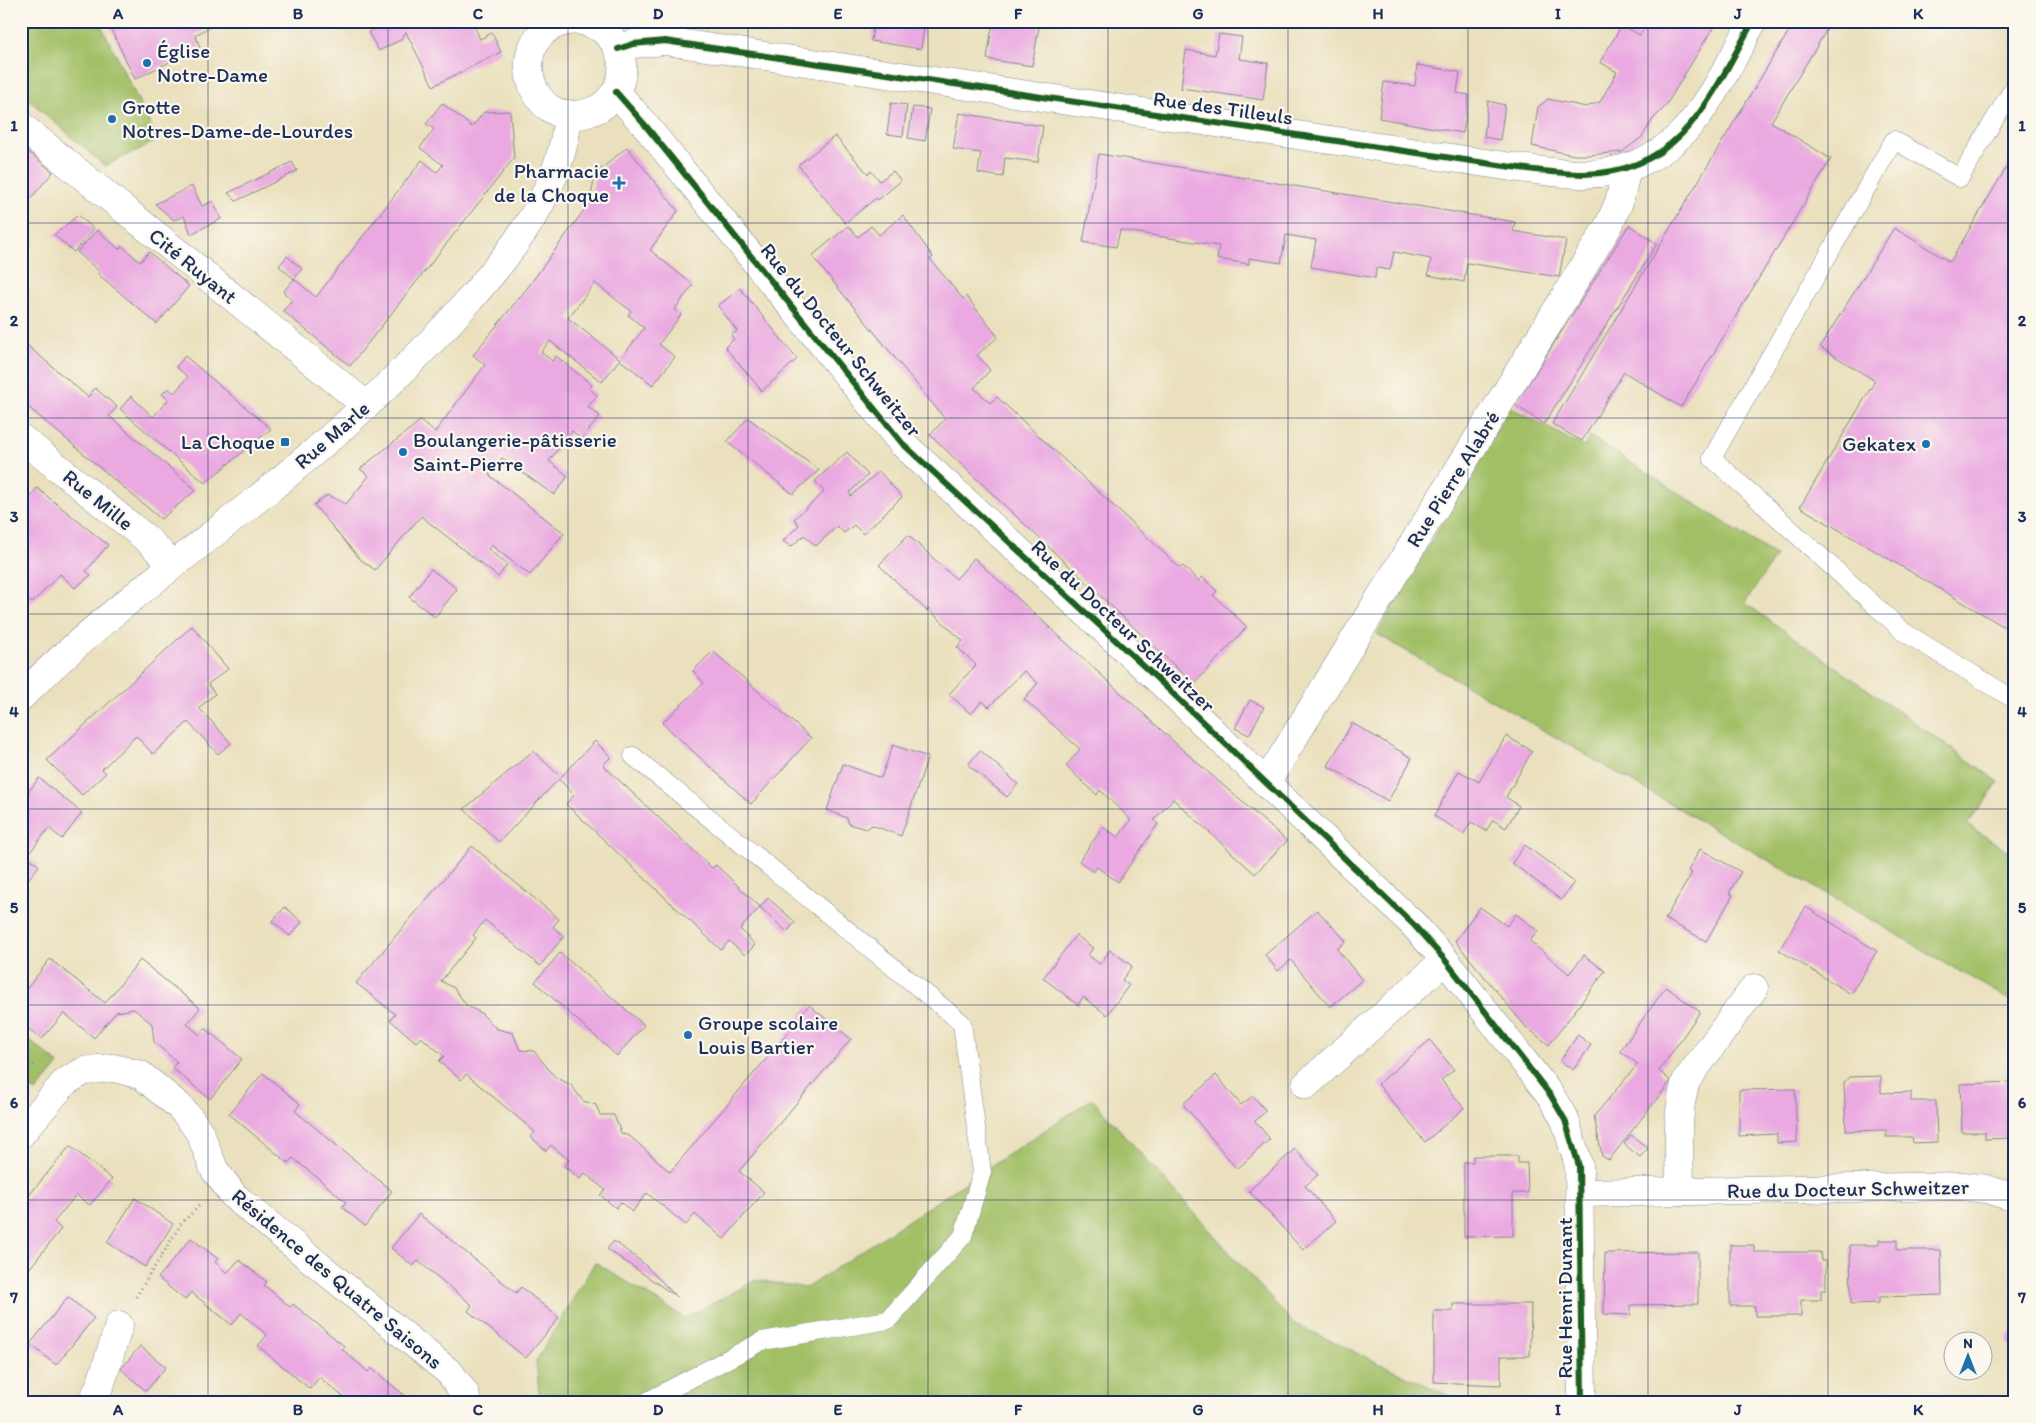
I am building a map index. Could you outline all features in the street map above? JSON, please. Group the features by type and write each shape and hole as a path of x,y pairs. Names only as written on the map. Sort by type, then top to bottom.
{"street":[{"path":"531,21 533,39 528,72 533,90 550,108 568,114 585,114 605,105 616,92 622,70 618,49 605,31 582,21"},
{"path":"530,54 544,33 554,26 568,21"},
{"name":"Rue des Tilleuls","path":"618,49 633,44 665,41 1512,167 1584,174 1627,169 1659,153 1680,138 1706,106 1753,21"},
{"name":"Rue du Docteur Schweitzer","path":"616,92 645,125 902,443 1163,684 1413,924 1445,960 1551,1096 1565,1120 1574,1142 1581,1193 1963,1186 1986,1189 2015,1198"},
{"name":"Rue Marle","path":"21,697 88,633 297,466 409,366 476,292 510,250 535,214 562,157 568,114"},
{"name":"Cité Ruyant","path":"21,126 366,405"},
{"name":"Rue Pierre Alabré","path":"1266,783 1609,225 1619,202 1627,169"},
{"name":"Rue Mille","path":"21,438 148,540 173,564"},
{"path":"1306,1085 1445,960"},
{"path":"1680,1191 1681,1104 1686,1081 1754,988"},
{"name":"Résidence des Quatre Saisons","path":"21,1134 65,1082 74,1076 99,1069 129,1071 141,1075 179,1106 190,1119 200,1133 214,1169 234,1196 450,1373 465,1394 467,1402"},
{"name":"Rue Henri Dunant","path":"1581,1193 1582,1402"},
{"path":"92,1402 101,1383 119,1325"}],"lane":[{"path":"2015,85 1960,178 1894,140 1712,458 1904,632 2015,700"},
{"path":"633,756 962,1023 982,1172 963,1236 888,1320 762,1341 646,1402"}],"green space":[{"path":"21,21 99,21 158,140 105,166 21,93"},
{"path":"1510,407 1584,447 1590,436 1776,556 1745,603 1999,782 1967,825 2015,855 2015,1003 1377,634"},
{"path":"21,1034 59,1064 36,1092 21,1081"},
{"path":"1092,1099 1293,1323 1462,1402 540,1402 536,1361 595,1262 685,1318 756,1280 806,1288"}],"building":[{"name":"Église Notre-Dame","path":"107,21 222,21 195,35 200,47 135,79"},
{"path":"389,21 472,21 480,39 492,33 501,52 433,86 406,32 400,40 379,51 368,32"},
{"path":"874,21 925,21 921,49 871,41"},
{"path":"993,21 1040,21 1032,66 987,59"},
{"path":"1648,21 1717,21 1665,107 1653,119 1642,137 1622,152 1589,155 1574,155 1532,146 1538,107 1548,99 1586,107 1600,102 1617,72 1600,62 1622,25 1640,35"},
{"path":"1795,21 1832,21 1771,122 1831,159 1681,407 1624,372 1582,441 1552,424"},
{"path":"1219,34 1242,37 1239,59 1268,63 1263,100 1181,88 1186,50 1215,55"},
{"path":"1417,65 1460,72 1457,93 1469,95 1463,133 1379,118 1384,82 1415,86"},
{"path":"1488,101 1505,105 1500,140 1484,137"},
{"path":"442,103 472,127 484,112 510,111 514,158 350,366 283,311 292,300 283,292 294,279 316,297 422,160 437,172 443,165 420,148 434,129 426,124"},
{"path":"891,103 907,105 903,136 887,134"},
{"path":"913,107 930,109 925,141 908,138"},
{"path":"959,113 1043,126 1038,162 1005,158 1003,177 978,173 981,153 953,149"},
{"path":"835,136 868,174 871,171 880,181 893,171 901,181 845,223 798,165"},
{"path":"21,146 53,172 21,210"},
{"path":"627,147 678,211 650,250 693,285 675,309 681,315 659,344 675,357 653,385 620,360 644,328 628,315 631,311 595,283 568,318 620,359 602,382 550,341 541,352 552,361 556,356 592,385 589,389 597,395 588,407 600,416 582,439 572,431 549,461 568,476 554,495 502,458 489,475 564,533 530,575 491,545 488,549 507,565 498,577 421,516 375,570 360,559 314,505 327,495 346,504 369,476 360,469 420,421 435,432 485,365 473,355 528,287 590,202 595,174"},
{"name":"Gekatex","path":"2015,153 2015,633 1800,507 1875,381 1820,347 1894,228 1950,262"},
{"path":"1099,154 1515,222 1513,231 1566,240 1559,277 1467,263 1464,282 1428,275 1431,259 1394,252 1390,270 1376,268 1375,278 1311,267 1316,240 1286,235 1281,263 1249,258 1249,264 1217,259 1219,246 1120,230 1116,247 1083,242"},
{"path":"292,162 297,171 236,201 228,193"},
{"path":"192,186 202,206 213,201 221,219 191,234 184,216 174,220 155,204"},
{"path":"78,215 94,229 74,252 54,235"},
{"path":"903,215 933,257 930,259 963,299 966,296 998,337 977,355 990,370 974,388 990,403 997,397 1180,568 1183,566 1199,581 1202,577 1217,591 1213,595 1247,627 1194,684 930,435 945,419 812,256 848,226 858,237 871,226 879,235"},
{"path":"1629,225 1657,244 1544,424 1515,405"},
{"path":"97,230 119,249 122,246 140,262 149,252 189,286 157,324 98,274 100,272 77,252"},
{"path":"287,256 302,269 294,279 279,266"},
{"path":"740,288 797,359 762,391 725,347 734,339 731,335 737,331 718,306"},
{"path":"21,340 88,397 95,388 117,407 109,416 196,490 161,519 21,401"},
{"path":"185,356 271,429 205,483 120,409 131,396 153,417 168,400 162,394 168,388 174,393 188,377 176,367"},
{"path":"748,418 819,470 793,494 727,442"},
{"path":"847,452 868,475 849,493 851,496 879,471 902,497 863,534 854,525 844,533 837,526 816,546 804,535 791,547 783,541 799,525 794,519 824,492 815,481"},
{"path":"37,488 108,545 86,571 91,575 75,588 60,574 32,603 21,594 21,522 23,520 21,509"},
{"path":"908,535 956,579 974,558 1185,752 1287,841 1255,874 1173,799 1154,820 1158,824 1118,882 1097,867 1093,872 1079,861 1103,827 1118,837 1131,820 1100,790 1097,795 1066,766 1080,749 1024,699 1038,683 1024,671 989,707 982,701 971,714 949,694 976,665 957,647 963,641 928,609 927,611 879,565"},
{"path":"431,569 457,589 435,617 409,597"},
{"path":"192,626 228,669 208,684 215,694 199,708 231,743 218,754 188,722 153,754 136,736 102,769 106,773 82,795 47,760"},
{"path":"713,651 811,738 751,804 662,723 704,683 693,671"},
{"path":"1250,700 1264,707 1249,735 1235,728"},
{"path":"1352,723 1412,758 1388,801 1328,766"},
{"path":"1506,736 1532,751 1506,797 1519,806 1506,828 1493,820 1486,831 1471,822 1464,834 1434,816 1459,771 1479,782"},
{"path":"595,741 611,757 603,765 712,868 716,865 760,907 740,929 755,945 745,955 729,941 721,950 566,804 574,795 559,779 499,842 464,809 533,751 561,777"},
{"path":"893,745 928,757 901,836 872,825 866,829 849,824 847,818 827,810 843,764 881,778"},
{"path":"980,750 1018,784 1007,797 968,765"},
{"path":"39,778 82,813 62,839 49,828 27,856 39,866 21,888 21,801"},
{"path":"1525,845 1574,882 1561,900 1512,863"},
{"path":"472,846 559,919 553,927 564,936 540,966 485,920 473,935 476,938 441,981 454,988 467,1006 481,1013 497,1029 513,1033 520,1050 534,1051 555,1077 571,1085 583,1101 596,1105 600,1115 614,1115 621,1133 631,1137 670,1172 795,1025 794,1023 809,1005 851,1039 739,1171 764,1192 724,1239 695,1214 686,1225 647,1193 632,1212 621,1202 616,1208 600,1195 605,1190 585,1173 580,1179 564,1166 569,1160 551,1145 546,1151 531,1137 535,1132 466,1074 461,1080 439,1061 444,1056 421,1037 416,1042 390,1020 395,1014 356,983"},
{"path":"1700,849 1741,872 1729,893 1733,895 1706,941 1665,919 1692,873 1688,871"},
{"path":"768,898 795,922 787,932 760,907"},
{"path":"285,907 302,922 290,936 272,921"},
{"path":"1480,907 1507,926 1516,914 1538,931 1530,941 1569,974 1584,955 1605,971 1549,1045 1526,1027 1455,941"},
{"path":"1806,907 1877,951 1851,994 1779,950"},
{"path":"1317,910 1346,941 1337,949 1362,980 1330,1007 1291,960 1278,971 1265,955"},
{"path":"1076,935 1093,948 1088,955 1100,964 1110,950 1132,966 1122,980 1129,985 1107,1015 1083,997 1078,1005 1043,978"},
{"path":"560,953 644,1025 617,1056 535,982"},
{"path":"50,959 105,1003 140,960 200,1008 187,1024 200,1035 205,1028 242,1059 210,1099 172,1068 177,1062 154,1042 152,1024 134,1009 116,1012 94,1038 64,1013 42,1039 21,1023 21,996"},
{"path":"1666,987 1700,1012 1659,1071 1671,1081 1609,1160 1602,1156 1594,1116 1638,1064 1620,1051"},
{"path":"1578,1035 1591,1045 1573,1070 1560,1061"},
{"path":"1430,1040 1454,1070 1441,1080 1464,1108 1425,1142 1378,1084"},
{"path":"263,1073 300,1104 295,1111 392,1191 365,1226 342,1207 346,1202 319,1179 293,1158 288,1163 229,1114"},
{"path":"1216,1075 1241,1105 1253,1096 1266,1111 1255,1121 1270,1139 1237,1169 1183,1104"},
{"path":"1881,1076 1881,1093 1911,1092 1911,1101 1936,1101 1937,1142 1913,1143 1912,1137 1886,1137 1886,1130 1846,1131 1844,1083 1849,1077"},
{"path":"2015,1082 2015,1138 1985,1139 1985,1132 1962,1132 1960,1084"},
{"path":"1795,1089 1797,1142 1777,1143 1777,1134 1739,1136 1739,1090"},
{"path":"1631,1135 1648,1148 1640,1157 1624,1144"},
{"path":"70,1146 112,1179 90,1205 76,1195 54,1222 61,1229 21,1279 21,1197 25,1200"},
{"path":"1295,1149 1318,1175 1305,1186 1336,1221 1303,1250 1249,1191"},
{"path":"1473,1156 1518,1156 1518,1163 1527,1163 1528,1193 1513,1193 1513,1236 1464,1237 1464,1162 1473,1162"},
{"path":"135,1198 173,1224 145,1267 107,1242"},
{"path":"419,1214 516,1293 521,1287 559,1318 526,1358 468,1311 472,1305 418,1261 413,1266 391,1248"},
{"path":"191,1238 218,1259 215,1262 227,1273 239,1260 267,1282 264,1285 290,1307 293,1304 344,1346 342,1349 368,1372 371,1368 413,1402 344,1402 346,1399 319,1377 310,1389 258,1346 267,1335 241,1313 232,1325 191,1292 185,1300 158,1278"},
{"path":"1879,1240 1897,1240 1897,1250 1941,1250 1942,1295 1879,1297 1879,1303 1851,1304 1850,1245 1879,1245"},
{"path":"614,1241 643,1263 677,1297 607,1249"},
{"path":"1730,1245 1754,1245 1754,1252 1820,1252 1821,1261 1826,1261 1826,1290 1821,1290 1821,1300 1801,1300 1801,1316 1755,1316 1755,1306 1730,1306"},
{"path":"1698,1252 1698,1304 1631,1305 1631,1315 1604,1314 1605,1253"},
{"path":"68,1297 94,1318 56,1365 30,1344"},
{"path":"1453,1304 1531,1304 1530,1356 1501,1356 1501,1385 1434,1382 1434,1311 1453,1311"},
{"path":"2015,1326 2015,1348 2009,1345 2007,1339"},
{"path":"140,1346 166,1367 146,1391 121,1369"}],"cycle path":[{"path":"618,49 633,44 665,41 1512,167 1557,173 1584,174 1618,170 1646,160 1670,145 1690,125 1707,102 1753,21"},
{"path":"616,92 645,125 902,443 1163,684 1413,924 1445,960 1551,1096 1565,1120 1579,1166 1582,1402"}],"place":[{"name":"Église Notre-Dame","path":"147,63"},
{"name":"Grotte Notres-Dame-de-Lourdes","path":"112,119"},
{"name":"Pharmacie de la Choque","path":"619,183"},
{"name":"La Choque","path":"285,442"},
{"name":"Gekatex","path":"1926,444"},
{"name":"Boulangerie-pâtisserie Saint-Pierre","path":"403,452"},
{"name":"Groupe scolaire Louis Bartier","path":"688,1035"}]}
